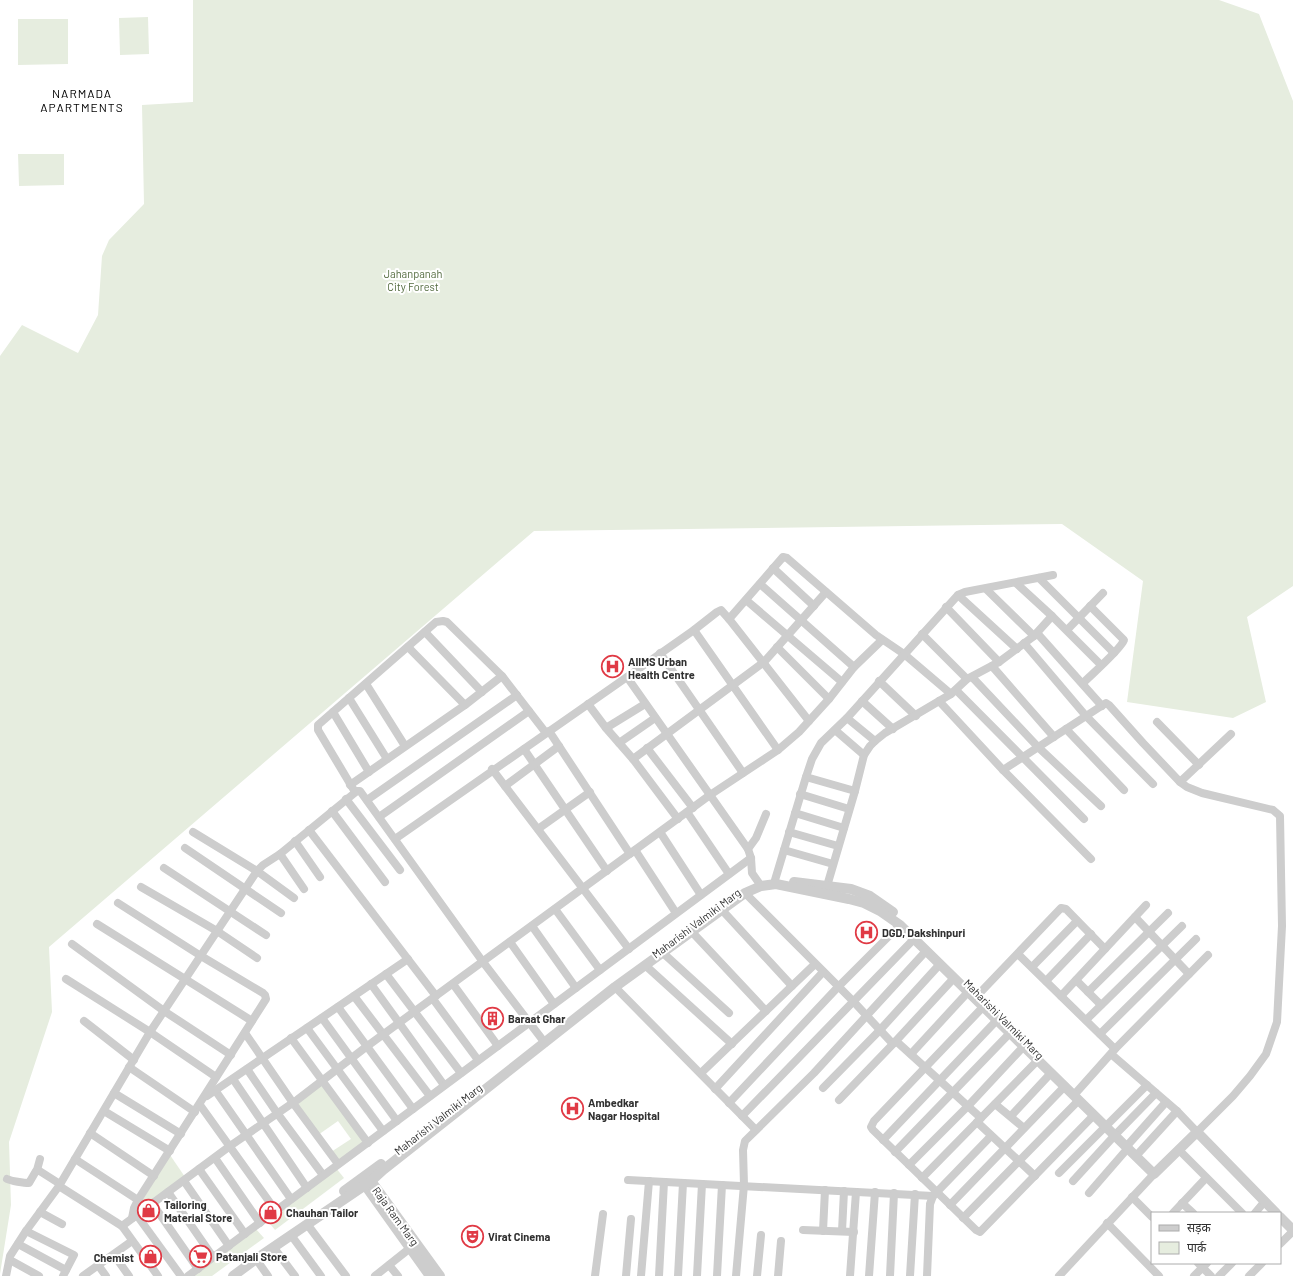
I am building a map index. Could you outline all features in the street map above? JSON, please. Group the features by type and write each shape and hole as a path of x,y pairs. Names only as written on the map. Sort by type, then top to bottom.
{"street":[{"path":"729,619 783,557 786,557 882,640 904,654 953,692 1024,757 1084,819"},
{"path":"773,568 814,606"},
{"path":"775,880 800,794 812,759 821,743 847,718 958,595 965,592 1052,575"},
{"path":"1039,578 1114,653"},
{"path":"1016,583 1067,630 1101,665"},
{"path":"760,584 854,668"},
{"path":"986,589 1035,634 1083,683 1102,706"},
{"path":"633,759 764,662 826,592"},
{"path":"1067,630 1103,593"},
{"path":"958,595 1017,649"},
{"path":"746,600 842,682"},
{"path":"1083,683 1124,642 1123,638 1090,606"},
{"path":"946,607 996,664 1054,737"},
{"path":"395,838 492,769 524,749 660,654 719,611 724,612 809,721"},
{"path":"827,886 864,755 874,740 916,716 953,692 970,678 996,664 1035,634 1052,616"},
{"path":"355,792 317,728 320,723 436,622 447,622 502,676 529,711 548,732 676,913"},
{"path":"694,630 778,750"},
{"path":"425,632 482,692"},
{"path":"922,634 970,678 1038,747 1101,806"},
{"path":"122,1226 230,1146 293,1103 366,1047 710,795 778,750 799,732 854,668 882,640"},
{"path":"1024,643 1086,716 1153,784"},
{"path":"408,647 465,705"},
{"path":"777,647 829,698"},
{"path":"660,654 742,773"},
{"path":"350,784 465,705 502,676"},
{"path":"627,677 748,849 751,858 752,873 759,884"},
{"path":"880,681 916,716"},
{"path":"366,684 405,746"},
{"path":"367,800 517,695"},
{"path":"349,698 387,759"},
{"path":"862,701 893,729"},
{"path":"939,701 1003,770 1091,858"},
{"path":"588,704 606,728 633,759 678,819"},
{"path":"606,728 645,704"},
{"path":"1003,770 1106,704 1109,705 1180,782 1190,789 1202,794 1273,810 1280,816 1282,821 1282,926 1277,1022 1266,1054 1233,1096 1156,1172 1059,1276"},
{"path":"379,817 529,711"},
{"path":"333,712 369,772"},
{"path":"619,743 656,718"},
{"path":"847,718 874,740"},
{"path":"1157,722 1198,765"},
{"path":"1066,729 1124,790"},
{"path":"835,730 864,755"},
{"path":"1180,782 1231,734"},
{"path":"505,786 559,746"},
{"path":"648,748 690,810 729,874"},
{"path":"524,749 607,871"},
{"path":"492,769 629,949"},
{"path":"806,777 855,791"},
{"path":"6,1276 10,1256 26,1230 59,1185 150,1032 257,871 359,790 543,1041"},
{"path":"538,829 590,792"},
{"path":"800,794 849,809"},
{"path":"346,799 400,870"},
{"path":"332,811 384,882"},
{"path":"795,813 844,828"},
{"path":"748,849 756,838 766,814"},
{"path":"309,830 408,959 478,1060"},
{"path":"193,832 257,871 294,898"},
{"path":"660,832 701,895"},
{"path":"789,832 838,846"},
{"path":"295,841 320,877"},
{"path":"185,848 280,913"},
{"path":"784,850 833,864"},
{"path":"280,854 304,889"},
{"path":"188,1276 751,858"},
{"path":"164,868 266,936"},
{"name":"Maharishi Valmiki Marg","path":"543,1041 615,987 759,884 768,880 775,880 851,889 870,896 907,922 984,1007 1051,1073 1077,1095 1094,1115 1107,1124"},
{"name":"Maharishi Valmiki Marg","path":"239,1274 256,1259 274,1248 367,1181 543,1041 704,916 743,887 759,884 776,884 864,903 880,911 900,925 1156,1172"},
{"path":"141,887 217,931 257,958"},
{"path":"745,893 880,1030 911,1054 968,1106 991,1136 1035,1176"},
{"path":"118,903 265,995 265,1001 134,1208 134,1216 181,1276"},
{"path":"1061,996 1146,906"},
{"path":"911,1054 1018,954 1061,908 1066,909 1105,949"},
{"path":"555,909 600,970"},
{"path":"722,910 792,986"},
{"path":"1088,992 1168,914"},
{"path":"1135,917 1189,974"},
{"path":"1032,967 1077,921"},
{"path":"97,924 252,1021"},
{"path":"729,1103 838,987 900,925"},
{"path":"532,926 576,988"},
{"path":"1086,1020 1182,926"},
{"path":"692,932 766,1011"},
{"path":"1046,981 1091,934"},
{"path":"742,1116 914,939"},
{"path":"1100,1034 1196,939"},
{"path":"510,942 554,1004"},
{"path":"72,944 164,1011 231,1055"},
{"path":"736,1276 744,1185 743,1146 745,1141 814,1073 926,951"},
{"path":"663,953 729,1013"},
{"path":"1018,954 1100,1034 1113,1052 1147,1085 1177,1111 1275,1212"},
{"path":"963,1218 1019,1161 1113,1052 1208,955"},
{"path":"199,1105 215,1090 408,959"},
{"path":"700,1073 815,964"},
{"path":"823,1088 880,1030 940,964"},
{"path":"646,966 732,1044"},
{"path":"715,1089 823,972"},
{"path":"386,974 461,1073"},
{"path":"839,1100 954,978"},
{"path":"66,979 150,1032 216,1077"},
{"path":"1076,980 1101,1005"},
{"path":"371,984 444,1085"},
{"path":"453,984 498,1046"},
{"path":"615,987 756,1130"},
{"path":"354,996 430,1096"},
{"path":"338,1007 412,1109"},
{"path":"984,1007 871,1124 873,1130 922,1178 934,1194 950,1205 980,1232 1094,1115"},
{"path":"322,1018 397,1121"},
{"path":"883,1140 997,1020"},
{"path":"84,1021 134,1060"},
{"path":"307,1028 384,1131"},
{"path":"245,1033 293,1103 338,1164"},
{"path":"895,1152 1010,1033"},
{"path":"291,1038 368,1143"},
{"path":"909,1165 968,1106 1024,1046"},
{"path":"922,1178 1038,1060"},
{"path":"129,1068 199,1105 276,1211"},
{"path":"247,1068 323,1175"},
{"path":"1011,1116 1051,1073"},
{"path":"233,1079 307,1188"},
{"path":"1059,1173 1147,1085"},
{"path":"950,1205 1065,1086"},
{"path":"215,1090 291,1199"},
{"path":"114,1093 181,1134"},
{"path":"1073,1181 1156,1093"},
{"path":"1089,1193 1166,1102"},
{"path":"995,1104 1024,1128"},
{"path":"104,1111 170,1151"},
{"path":"1138,1154 1177,1111"},
{"path":"90,1133 154,1176"},
{"path":"927,1276 930,1204 934,1194 991,1136"},
{"path":"1179,1150 1241,1212"},
{"path":"215,1158 260,1223"},
{"path":"7,1179 13,1182 18,1181 29,1183 34,1172 37,1170 40,1159"},
{"path":"74,1160 138,1200"},
{"path":"199,1169 245,1234"},
{"path":"37,1170 122,1226 158,1276"},
{"path":"1174,1212 1206,1178"},
{"path":"628,1180 856,1192 934,1194"},
{"path":"184,1181 229,1246"},
{"name":"Maharishi Valmiki Marg","path":"226,1276 367,1181"},
{"name":"Raja Ram Marg","path":"367,1181 413,1246 430,1276"},
{"path":"640,1276 649,1181"},
{"path":"659,1276 664,1182"},
{"path":"678,1276 683,1183"},
{"path":"697,1276 702,1184"},
{"path":"718,1276 722,1184"},
{"path":"823,1231 825,1190"},
{"path":"842,1231 844,1191"},
{"path":"168,1192 213,1257"},
{"path":"850,1276 856,1192"},
{"path":"869,1276 875,1192"},
{"path":"890,1276 894,1193"},
{"path":"910,1276 915,1194"},
{"path":"1132,1197 1151,1216"},
{"path":"1256,1212 1265,1202"},
{"path":"152,1203 198,1269"},
{"path":"1182,1203 1192,1212"},
{"path":"40,1212 62,1224"},
{"path":"595,1276 603,1214"},
{"path":"1281,1218 1293,1231 1281,1243"},
{"path":"626,1276 631,1219"},
{"path":"1107,1223 1159,1276"},
{"path":"307,1224 346,1276"},
{"path":"18,1244 65,1273 74,1255 26,1230"},
{"path":"802,1230 854,1232"},
{"path":"291,1235 321,1276"},
{"path":"756,1276 761,1235"},
{"path":"84,1276 132,1241"},
{"path":"778,1276 781,1241"},
{"path":"375,1276 413,1246"},
{"name":"Raja Ram Marg","path":"413,1246 440,1276"},
{"path":"274,1248 295,1276"},
{"path":"114,1255 129,1276"},
{"path":"256,1259 268,1276"},
{"path":"10,1260 39,1276"},
{"path":"1219,1276 1231,1264"},
{"path":"1249,1276 1261,1264"},
{"path":"98,1265 106,1276"},
{"path":"389,1265 398,1276"},
{"path":"1194,1276 1202,1265 1211,1276"}],"green space":[{"name":"Jahanpanah City Forest","path":"193,0 1219,0 1259,14 1293,101 1293,586 1247,617 1266,702 1233,718 1127,702 1143,581 1062,524 534,531 49,947 52,1012 9,1142 11,1205 0,1274 0,356 22,325 78,353 98,315 102,256 109,240 144,204 142,105 193,102"},
{"path":"148,17 149,54 120,55 119,18"},
{"path":"18,19 68,19 68,64 18,65"},
{"path":"18,154 64,154 64,185 19,186"},
{"path":"322,1082 365,1142 339,1162 331,1152 351,1139 338,1121 318,1135 294,1103"},
{"path":"170,1155 185,1177 134,1214"},
{"path":"336,1168 344,1178 275,1230 266,1219"},
{"path":"255,1228 264,1238 212,1276 190,1276"}],"place":[{"name":"AIIMS Urban Health Centre","path":"612,667"},
{"name":"DGD, Dakshinpuri","path":"866,932"},
{"name":"Baraat Ghar","path":"493,1018"},
{"name":"Ambedkar Nagar Hospital","path":"572,1108"},
{"name":"Tailoring Material Store","path":"149,1210"},
{"name":"Chauhan Tailor","path":"270,1212"},
{"name":"Virat Cinema","path":"472,1236"},
{"name":"Patanjali Store","path":"201,1256"},
{"name":"Chemist","path":"150,1257"}],"district":[{"name":"NARMADA APARTMENTS","path":"82,100"}]}
